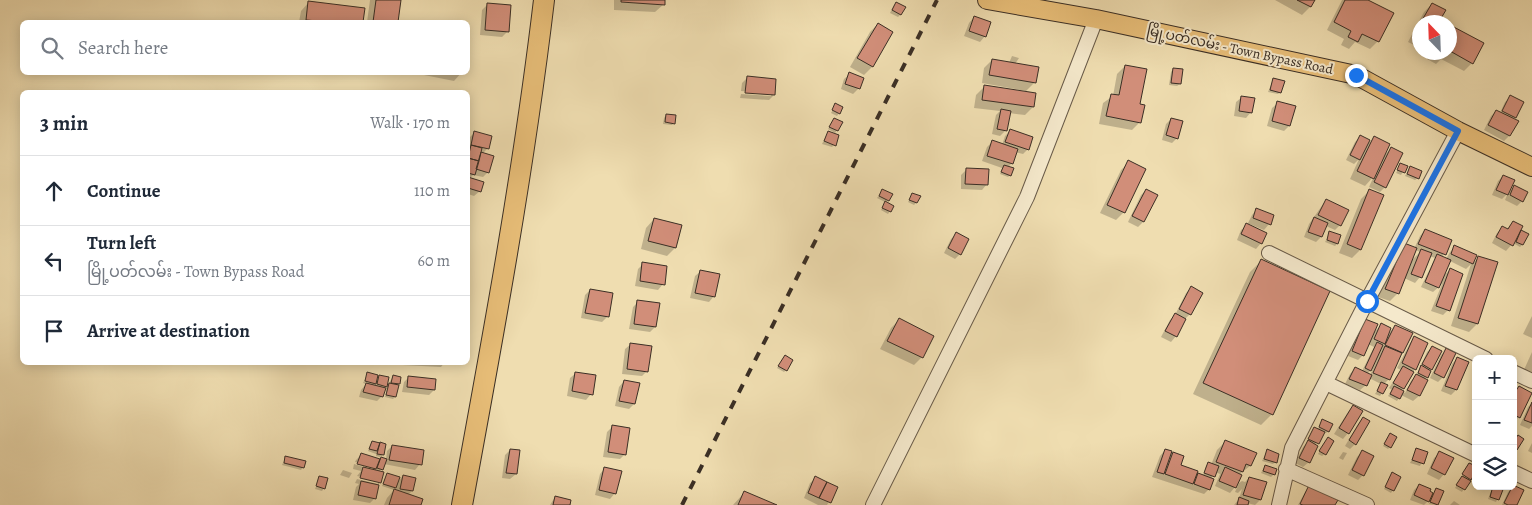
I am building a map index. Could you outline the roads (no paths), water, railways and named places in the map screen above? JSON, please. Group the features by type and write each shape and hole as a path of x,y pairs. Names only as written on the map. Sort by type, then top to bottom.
{"highway":[{"path":"462,505 516,204 544,0"}],"main road":[{"name":"မြို့ပတ်လမ်း - Town Bypass Road","path":"987,0 1096,19 1356,75 1458,131 1530,163"}],"street":[{"path":"873,505 1027,197 1096,19"},
{"path":"1279,505 1292,448 1367,301 1458,131"},
{"path":"1269,253 1478,355"},
{"path":"1517,374 1532,381"},
{"path":"1326,383 1472,452"},
{"path":"1286,469 1367,505"},
{"path":"1517,474 1532,482"}],"railway":[{"path":"682,505 937,0"}]}
